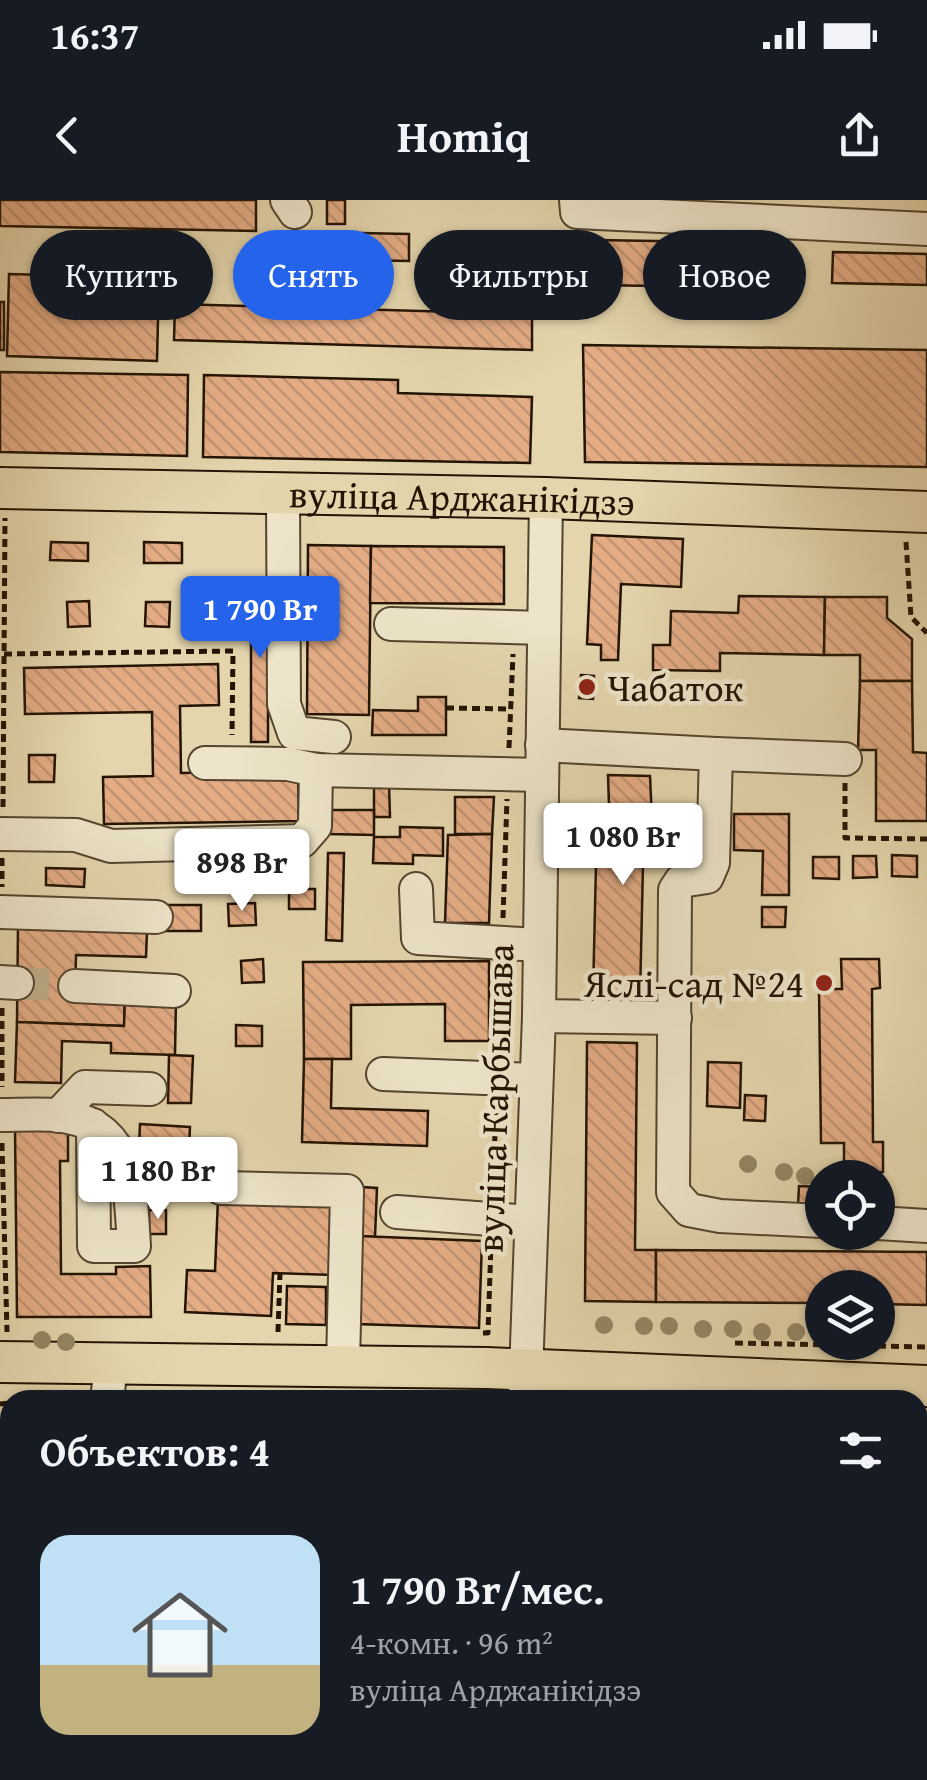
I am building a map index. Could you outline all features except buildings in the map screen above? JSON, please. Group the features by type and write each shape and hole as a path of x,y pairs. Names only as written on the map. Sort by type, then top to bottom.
{"main road":[{"name":"вуліца Арджанікідзэ","path":"0,488 546,498 917,526"},
{"path":"0,1362 109,1383 343,1366 525,1386 927,1386"}],"street":[{"path":"576,200 576,212 927,229"},
{"path":"283,494 284,704 294,732 334,737"},
{"name":"вуліца Карбышава","path":"525,1386 539,1016 546,498"},
{"path":"391,624 544,628"},
{"path":"716,754 713,864 706,877 681,881 675,890 672,1192 689,1210 720,1216 805,1220"},
{"path":"218,763 288,764 316,770 716,754 845,759"},
{"path":"0,834 76,835 111,846 302,841 315,826 316,770"},
{"path":"416,889 418,938 540,945"},
{"path":"0,912 156,916"},
{"path":"75,986 174,991"},
{"path":"539,1016 674,1018"},
{"path":"383,1074 536,1080"},
{"path":"58,1116 85,1087 150,1088"},
{"path":"0,1115 58,1116 93,1125"},
{"path":"222,1188 346,1191 343,1366"},
{"path":"397,1212 531,1222"},
{"path":"895,1225 927,1226"}],"path":[{"path":"917,526 906,576 911,618 927,633"},
{"path":"4,654 232,651 218,763"},
{"path":"446,708 511,709"},
{"path":"845,759 845,838 927,839"},
{"path":"278,1332 280,1273"},
{"path":"726,1343 927,1347"}],"tunnel":[{"path":"17,983 75,986"}],"place":[{"name":"Чабаток","path":"587,687"},
{"name":"Яслі-сад №24","path":"824,983"}]}
